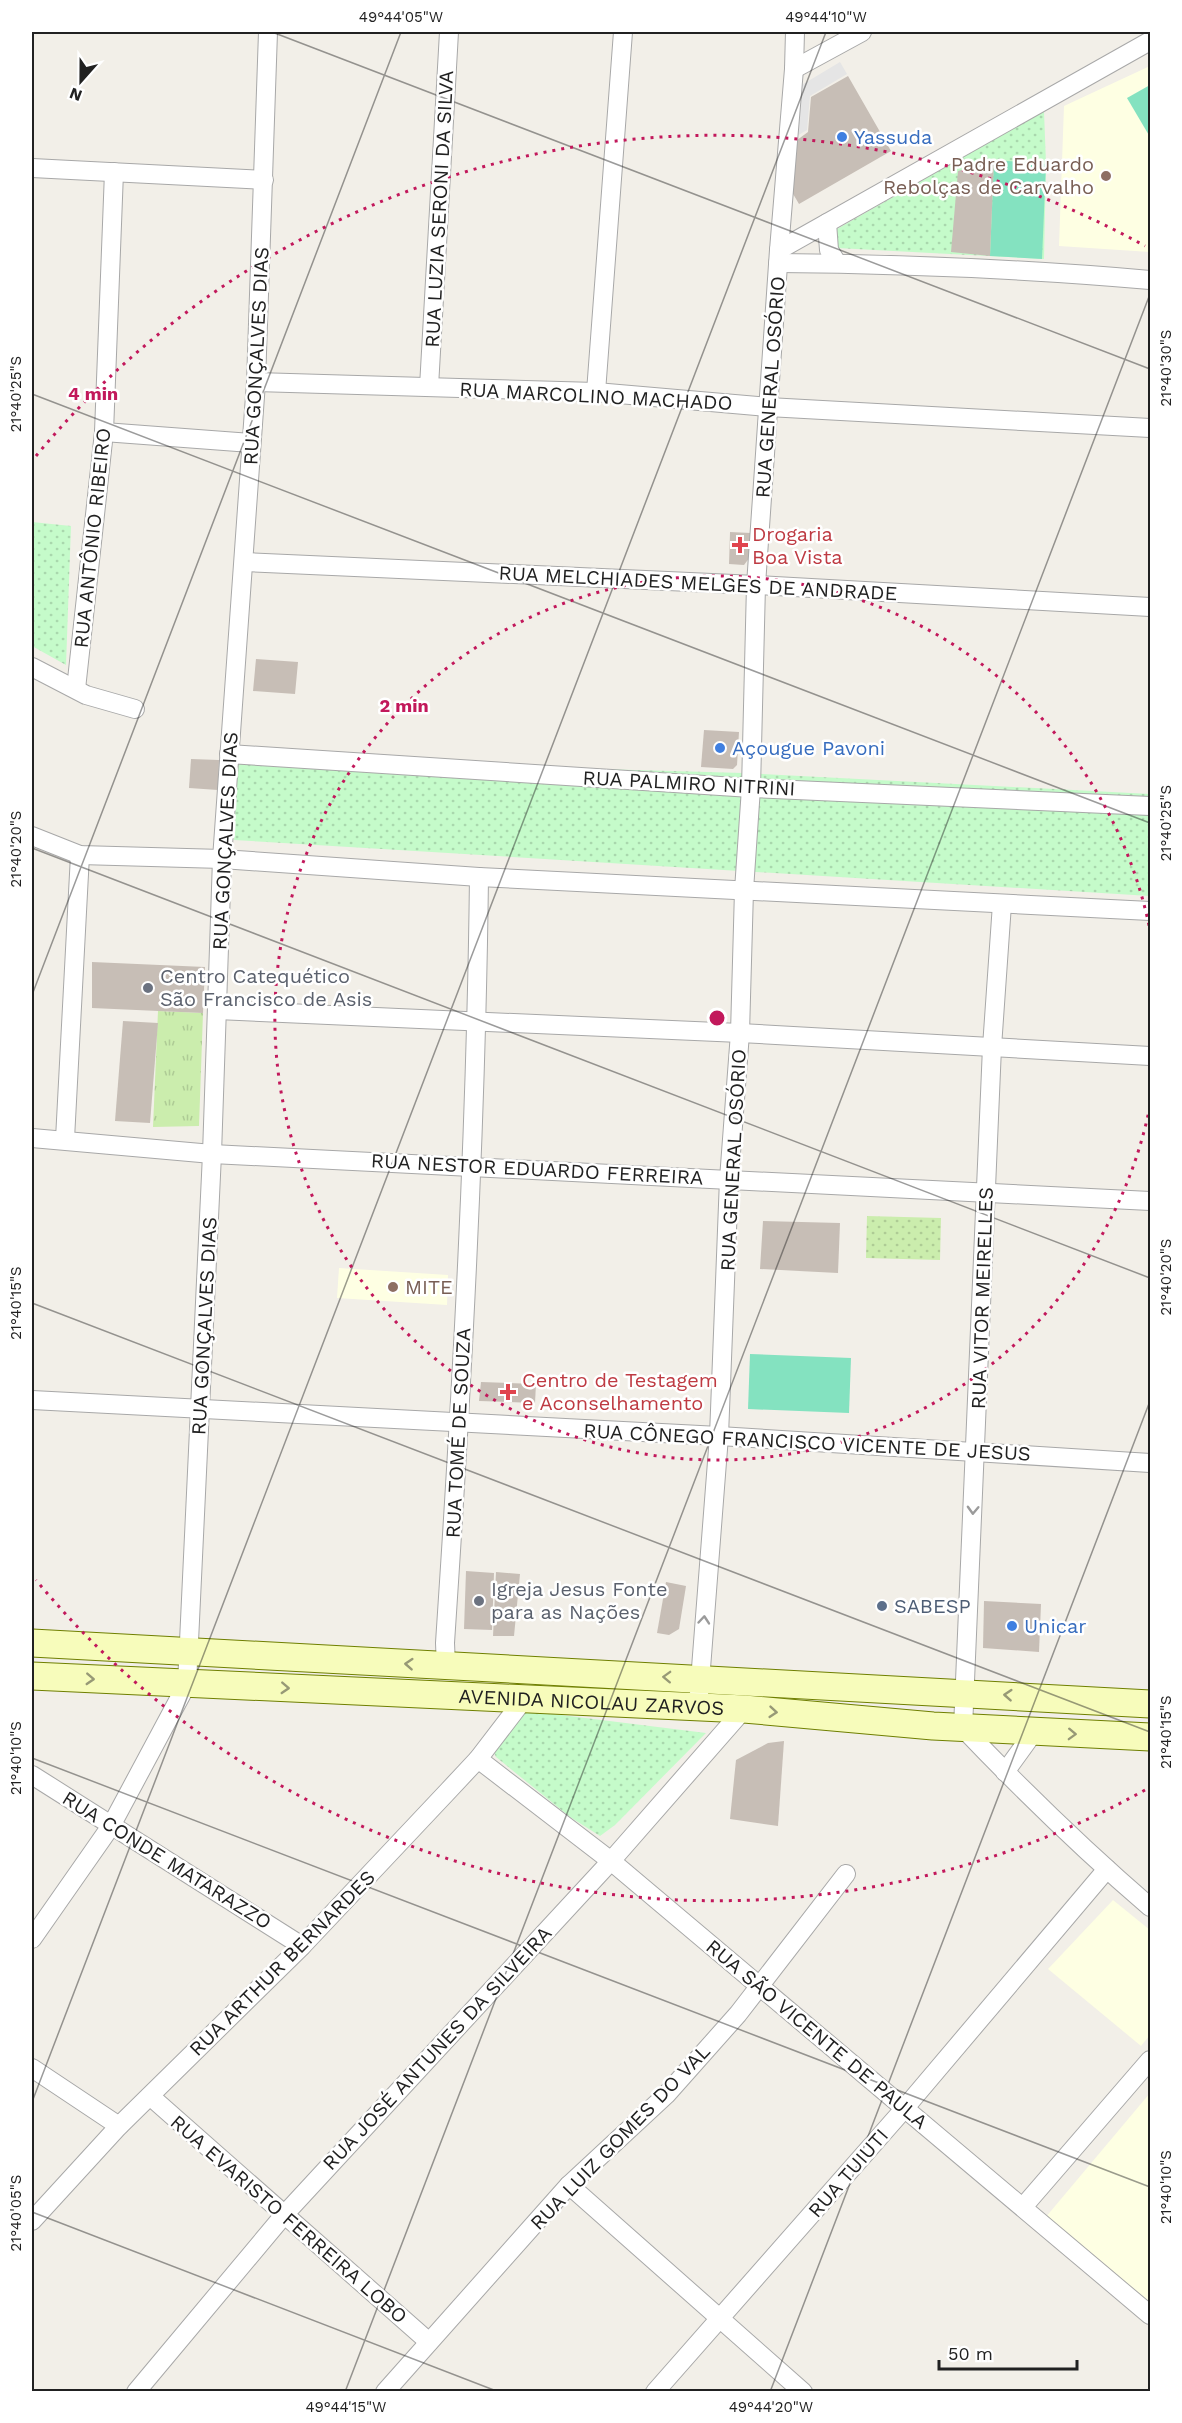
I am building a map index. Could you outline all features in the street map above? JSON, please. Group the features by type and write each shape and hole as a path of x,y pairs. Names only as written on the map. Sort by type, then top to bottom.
{"main road":[{"name":"AVENIDA NICOLAU ZARVOS","path":"32,1643 966,1692 1150,1704"},
{"path":"446,1666 447,1695"},
{"name":"AVENIDA NICOLAU ZARVOS","path":"32,1677 744,1709 963,1728 1150,1737"}],"street":[{"name":"RUA GONÇALVES DIAS","path":"187,1684 212,1154 222,859 245,562 256,382 268,32"},
{"name":"RUA LUZIA SERONI DA SILVA","path":"429,387 449,32"},
{"path":"597,392 623,32"},
{"name":"RUA GENERAL OSÓRIO","path":"698,1707 719,1436 729,1179 740,1033 744,890 751,788 756,585 795,32"},
{"path":"794,69 862,32"},
{"path":"779,256 827,223 1150,41"},
{"path":"32,168 264,180"},
{"name":"RUA ANTÔNIO RIBEIRO","path":"76,688 104,432 114,172"},
{"path":"827,223 829,250 837,263"},
{"path":"779,256 837,263 1027,269 1150,280"},
{"name":"RUA MARCOLINO MACHADO","path":"256,382 597,392 768,406 1150,428"},
{"path":"104,432 251,443"},
{"name":"RUA MELCHIADES MELGES DE ANDRADE","path":"245,562 756,585 1150,607"},
{"path":"32,667 86,695 135,709"},
{"name":"RUA PALMIRO NITRINI","path":"229,754 751,788 1150,806"},
{"path":"32,836 80,855 222,859 479,877 1150,911"},
{"path":"65,1139 80,855"},
{"name":"RUA TOMÉ DE SOUZA","path":"446,1666 445,1643 460,1423 473,1165 479,877"},
{"name":"RUA VITOR MEIRELLES","path":"963,1728 992,1047 1002,904"},
{"path":"217,1010 740,1033 1150,1056"},
{"name":"RUA NESTOR EDUARDO FERREIRA","path":"32,1138 65,1139 212,1154 1150,1200"},
{"name":"RUA CÔNEGO FRANCISCO VICENTE DE JESUS","path":"32,1400 719,1436 1150,1463"},
{"path":"32,1939 111,1826 187,1684"},
{"name":"RUA ARTHUR BERNARDES","path":"32,2221 119,2126 302,1946 478,1759 524,1699"},
{"name":"RUA JOSÉ ANTUNES DA SILVEIRA","path":"136,2391 284,2215 611,1861 744,1709"},
{"path":"963,1728 1005,1772 1150,1907"},
{"path":"1005,1772 1034,1732"},
{"name":"RUA SÃO VICENTE DE PAULA","path":"478,1759 611,1861 1150,2316"},
{"name":"RUA CONDE MATARAZZO","path":"32,1775 302,1946"},
{"name":"RUA TUIUTI","path":"655,2391 904,2109 1107,1869"},
{"name":"RUA LUIZ GOMES DO VAL","path":"385,2391 569,2185 666,2095 738,2014 846,1874"},
{"path":"1023,2207 1150,2060"},
{"path":"32,2068 119,2126"},
{"name":"RUA EVARISTO FERREIRA LOBO","path":"150,2096 429,2342"},
{"path":"569,2185 803,2391"}],"shaded area":[{"path":"840,62 847,74 810,96 807,130 795,137 800,86"},
{"name":"Padre Eduardo Rebolças de Carvalho","path":"1150,66 1150,252 1059,246 1064,106"},
{"name":"MITE","path":"339,1268 448,1275 447,1305 337,1298"},
{"path":"1113,1900 1150,1930 1150,2035 1141,2046 1048,1969"},
{"path":"1150,2093 1150,2307 1045,2218"}],"green space":[{"path":"1150,85 1150,137 1127,98"},
{"path":"1044,111 1046,164 1044,259 837,248 837,229"},
{"path":"994,160 1046,164 1042,259 990,256"},
{"path":"32,522 71,526 66,665 32,646"},
{"path":"237,759 743,773 1150,794 1150,896 234,840"},
{"path":"158,1011 203,1013 199,1126 153,1127"},
{"path":"867,1216 941,1218 940,1260 866,1258"},
{"path":"750,1354 851,1358 849,1413 748,1409"},
{"path":"521,1710 706,1733 615,1825 600,1836 570,1817 496,1757 492,1748"}],"building":[{"name":"Yassuda","path":"848,76 891,151 799,204 789,187 793,143 808,132 811,97"},
{"path":"994,160 990,256 951,252 958,171"},
{"name":"Drogaria Boa Vista","path":"730,532 751,533 750,557 744,565 729,564"},
{"path":"256,659 298,662 295,694 253,691"},
{"name":"Açougue Pavoni","path":"704,730 739,732 737,765 733,769 701,767"},
{"path":"191,759 219,760 218,790 189,788"},
{"name":"Centro Catequético São Francisco de Asis","path":"92,962 205,967 203,1013 92,1008"},
{"path":"123,1021 158,1023 150,1123 115,1121"},
{"path":"763,1221 840,1223 838,1273 760,1269"},
{"name":"Centro de Testagem e Aconselhamento","path":"481,1382 536,1384 535,1403 479,1401"},
{"name":"Igreja Jesus Fonte para as Nações","path":"466,1571 494,1573 492,1630 464,1629"},
{"path":"496,1572 520,1574 514,1636 493,1636"},
{"path":"666,1582 686,1586 679,1629 669,1635 657,1633"},
{"name":"Unicar","path":"984,1601 1041,1604 1039,1652 983,1648"},
{"path":"784,1741 778,1826 730,1819 736,1760 768,1743"}],"place":[{"name":"Yassuda","path":"842,137"},
{"name":"Padre Eduardo Rebolças de Carvalho","path":"1106,176"},
{"name":"Drogaria Boa Vista","path":"740,545"},
{"name":"Açougue Pavoni","path":"720,748"},
{"name":"Centro Catequético São Francisco de Asis","path":"148,988"},
{"name":"MITE","path":"393,1287"},
{"name":"Centro de Testagem e Aconselhamento","path":"508,1392"},
{"name":"Igreja Jesus Fonte para as Nações","path":"479,1601"},
{"name":"SABESP","path":"882,1606"},
{"name":"Unicar","path":"1012,1626"}]}
